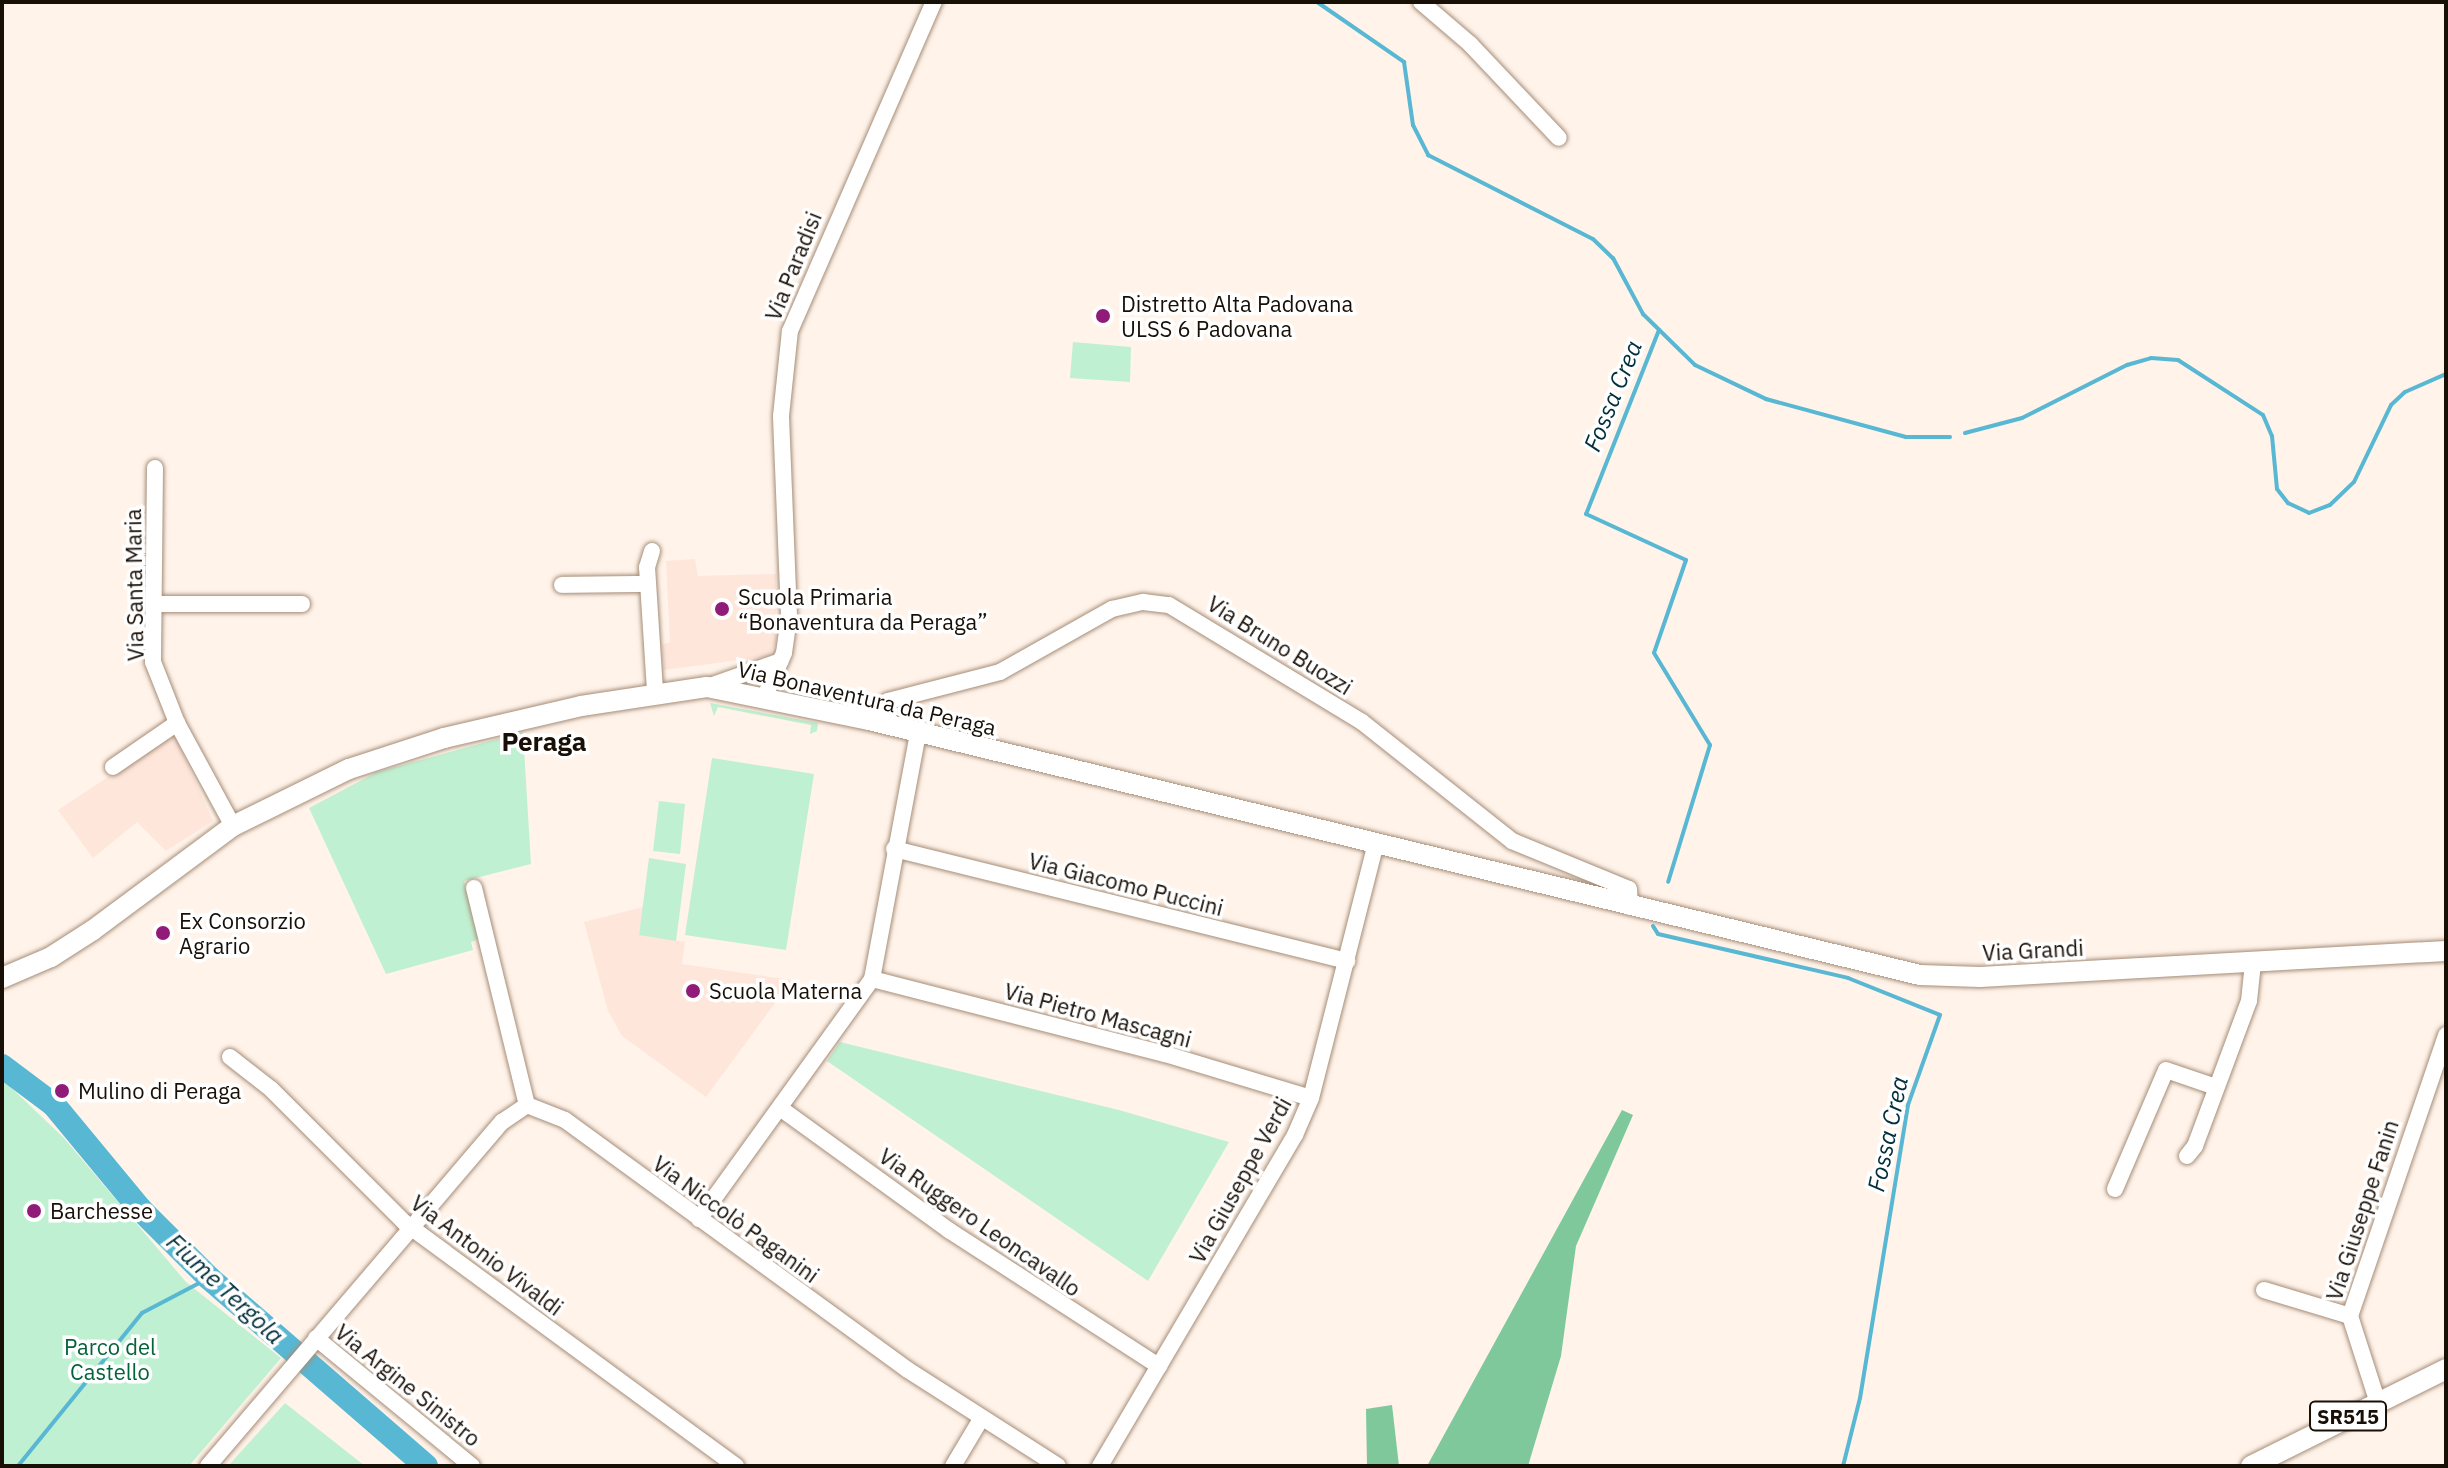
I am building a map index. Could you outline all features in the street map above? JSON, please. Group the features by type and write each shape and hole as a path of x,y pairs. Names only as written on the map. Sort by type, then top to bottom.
{"main road":[{"name":"Via Bonaventura da Peraga","path":"2,978 74,943 233,826 302,790 391,753 655,691 707,687 765,696 869,720 1630,907"},
{"name":"Via Grandi","path":"1630,907 1937,977 2446,951"},
{"name":"SR515","path":"2251,1466 2377,1400 2446,1369"}],"street":[{"name":"Via Paradisi","path":"765,696 781,661 789,616 781,416 790,331 812,271 934,2"},
{"path":"1421,2 1470,44 1559,138"},
{"name":"Via Santa Maria","path":"155,468 153,662 177,723 233,826"},
{"path":"652,551 648,584 655,691"},
{"path":"562,585 648,584"},
{"name":"Via Bruno Buozzi","path":"869,720 888,701 1000,672 1112,609 1143,602 1169,605 1362,722 1512,841 1629,889 1630,907"},
{"path":"154,604 302,604"},
{"path":"707,687 781,661"},
{"path":"113,767 177,723"},
{"path":"699,1219 872,979 918,734"},
{"name":"Via Giuseppe Verdi","path":"1100,1466 1311,1098 1375,846"},
{"name":"Via Giacomo Puccini","path":"894,849 1347,961"},
{"path":"208,1466 510,1113 527,1105 474,888"},
{"path":"2187,1156 2249,1001 2253,962"},
{"name":"Via Pietro Mascagni","path":"872,979 1165,1054 1311,1098"},
{"name":"Via Giuseppe Fanin","path":"2377,1400 2350,1316 2446,1035"},
{"name":"Via Antonio Vivaldi","path":"230,1057 263,1081 411,1228 736,1466"},
{"path":"2115,1189 2164,1072 2172,1070 2216,1087"},
{"name":"Via Niccolò Paganini","path":"527,1105 554,1113 981,1419 1058,1466"},
{"name":"Via Ruggero Leoncavallo","path":"780,1108 950,1231 1159,1366"},
{"path":"2264,1290 2350,1316"},
{"name":"Via Argine Sinistro","path":"312,1343 472,1466"},
{"path":"953,1466 981,1419"}],"shaded area":[{"name":"Scuola Primaria “Bonaventura da Peraga”","path":"695,559 698,576 776,574 776,642 769,656 664,670 662,645 670,642 666,561"},
{"path":"176,738 213,821 166,851 137,822 93,858 58,810 164,740"},
{"name":"Scuola Materna","path":"643,907 639,934 685,942 682,964 792,980 706,1097 622,1036 608,1011 584,922"}],"green space":[{"path":"1073,342 1131,347 1130,382 1070,378"},
{"path":"710,703 818,723 817,731 810,734 811,725 718,707 714,716"},
{"path":"523,732 531,864 464,881 479,939 471,942 473,950 386,974 309,808 377,772"},
{"path":"712,758 814,774 786,950 685,935"},
{"path":"659,801 685,804 680,854 653,851"},
{"path":"649,858 686,864 676,941 639,935"},
{"path":"840,1042 1119,1110 1229,1142 1148,1281 827,1061"},
{"name":"Parco del Castello","path":"2,1079 63,1137 186,1282 281,1358 189,1466 2,1466"},
{"path":"1622,1110 1633,1115 1576,1246 1561,1356 1528,1466 1427,1466"},
{"path":"285,1403 365,1466 228,1466"},
{"path":"1392,1405 1399,1466 1367,1466 1366,1409"}],"waterway":[{"name":"Fossa Crea","path":"1317,2 1404,62 1413,125 1428,155 1593,239 1613,258 1643,314 1695,365 1766,399 1906,437 1950,437"},
{"name":"Fossa Crea","path":"1659,330 1586,514 1686,560 1654,653 1710,745 1668,882"},
{"path":"1965,433 2022,418 2127,365 2151,358 2178,360 2263,415 2272,436 2277,489 2288,503 2309,513 2330,505 2354,482 2391,405 2405,392 2446,374"},
{"name":"Fossa Crea","path":"1653,926 1658,934 1848,978 1940,1015 1908,1105 1860,1398 1843,1466"},
{"name":"Fiume Tergola","path":"2,1066 54,1105 140,1209 209,1278 426,1466"},
{"path":"18,1466 142,1313 209,1278"}],"place":[{"name":"Distretto Alta Padovana ULSS 6 Padovana","path":"1103,316"},
{"name":"Scuola Primaria “Bonaventura da Peraga”","path":"722,609"},
{"name":"Ex Consorzio Agrario","path":"163,933"},
{"name":"Scuola Materna","path":"693,991"},
{"name":"Mulino di Peraga","path":"62,1091"},
{"name":"Barchesse","path":"34,1211"}],"district":[{"name":"Peraga","path":"544,742"}]}
